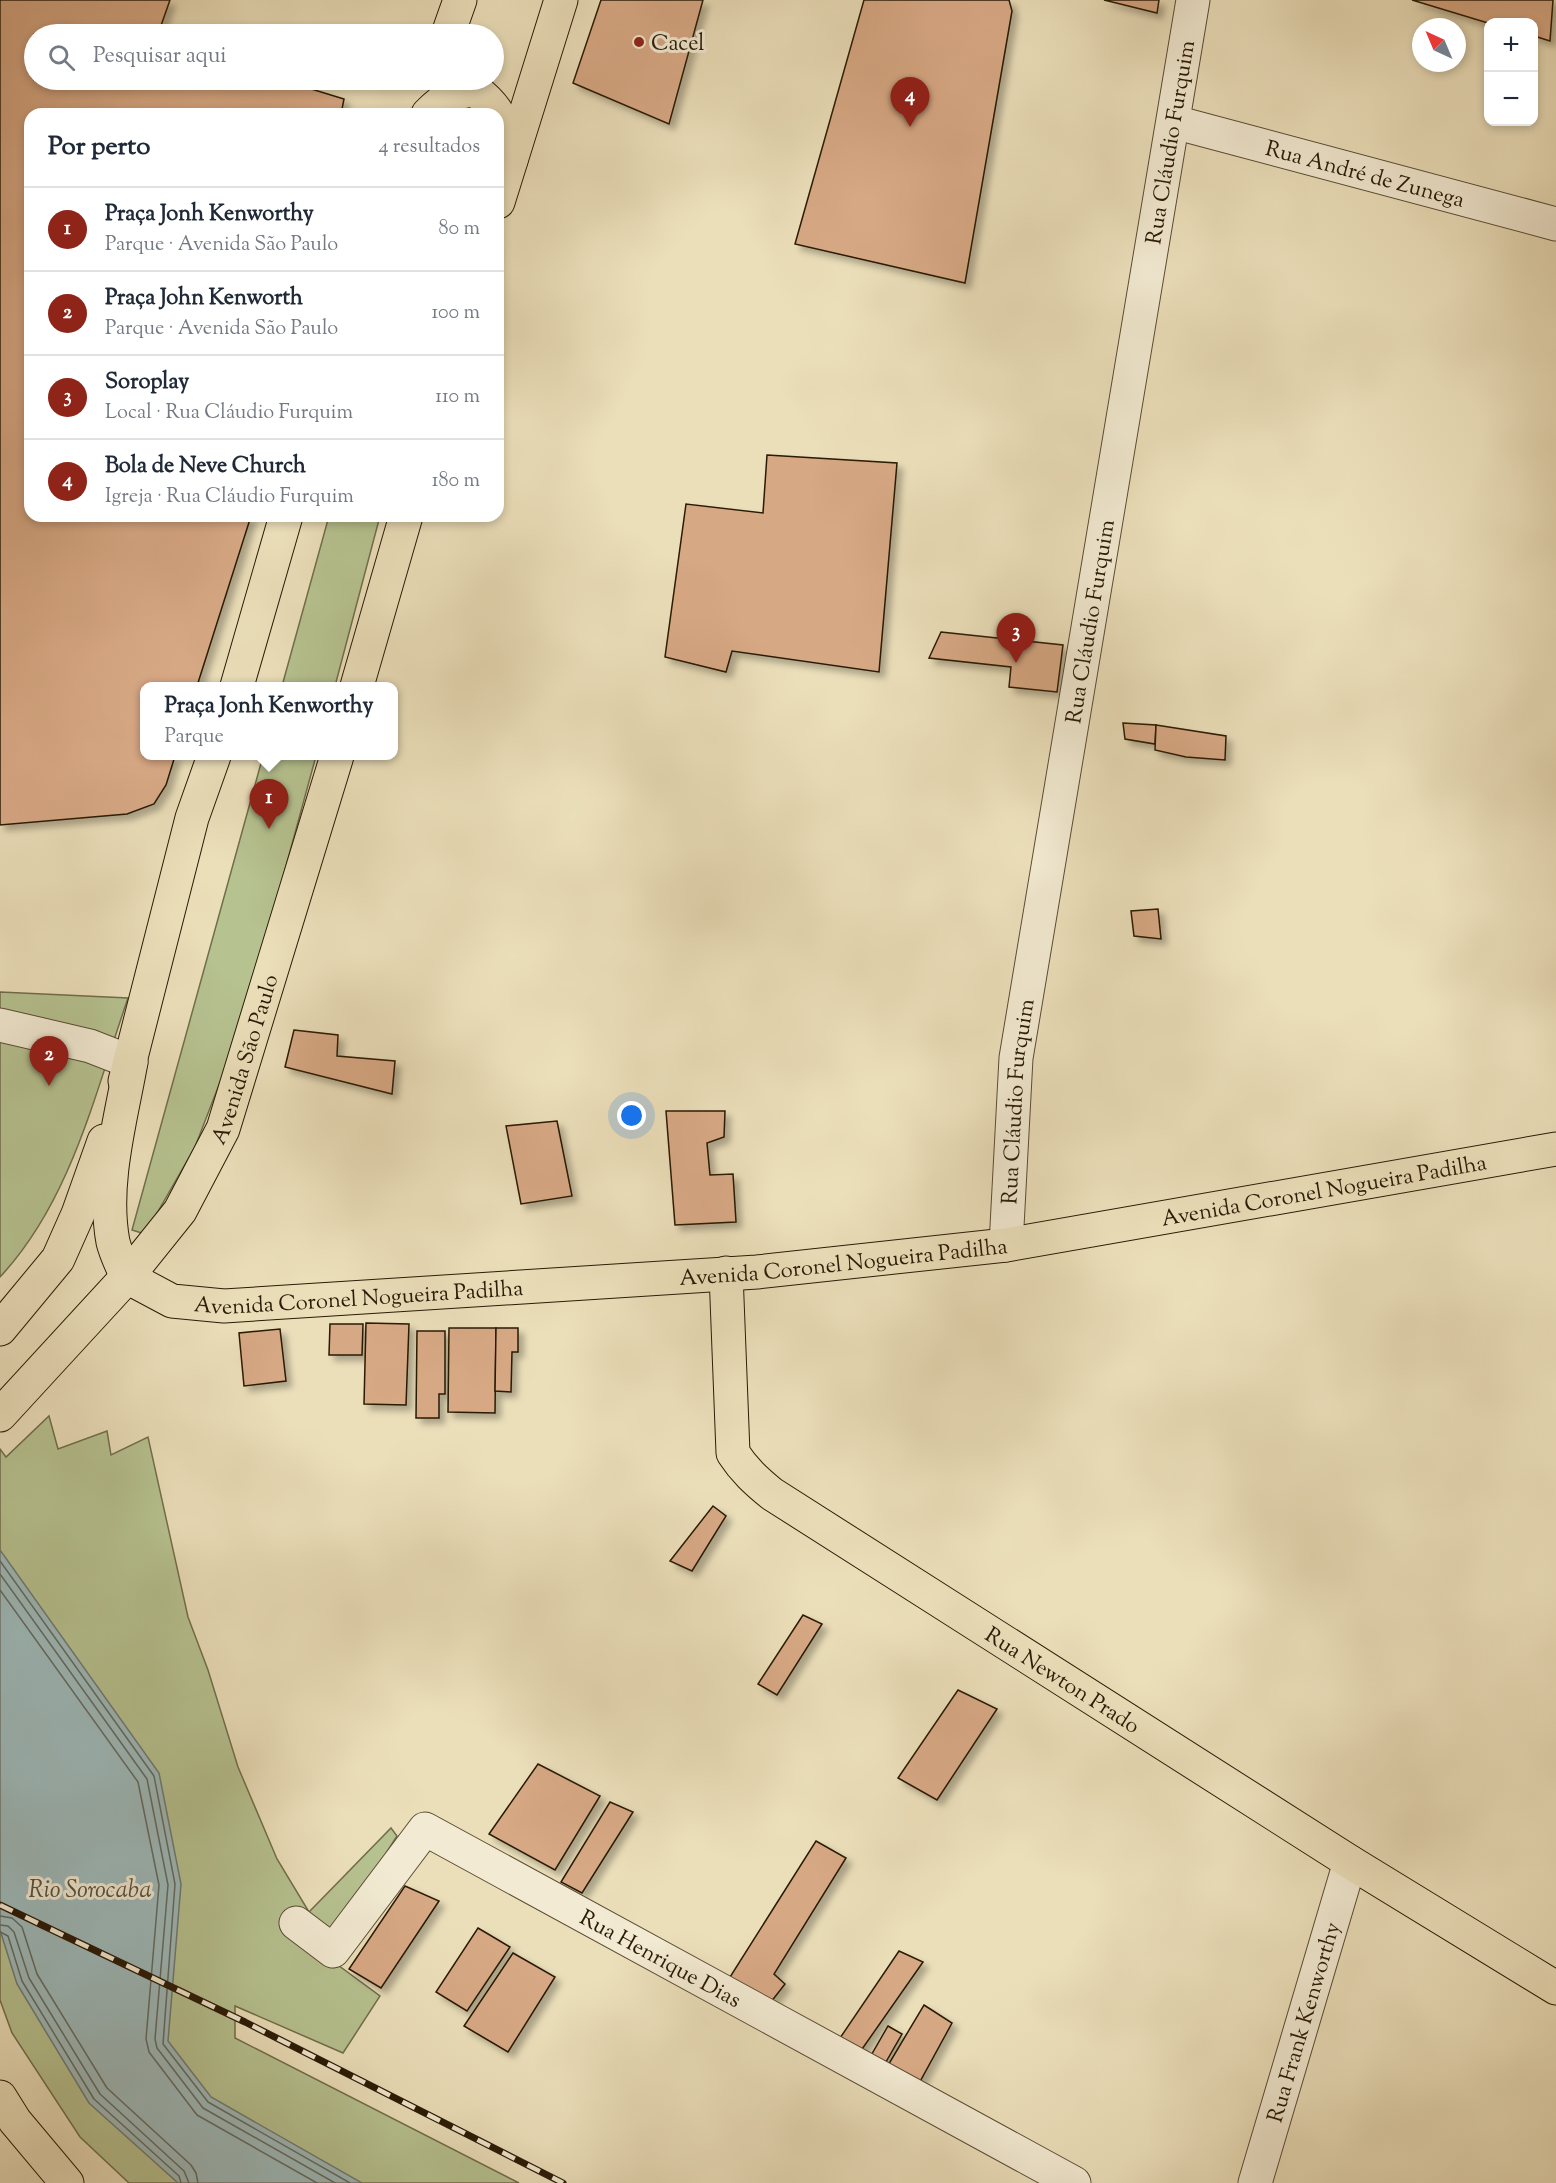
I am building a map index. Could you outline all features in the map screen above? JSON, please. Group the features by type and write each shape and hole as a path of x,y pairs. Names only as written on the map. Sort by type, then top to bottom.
{"main road":[{"path":"452,24 460,0"},
{"path":"504,183 561,0"},
{"path":"422,108 428,90"},
{"path":"436,108 458,91 475,90 495,108"},
{"path":"504,121 511,161"},
{"path":"238,682 284,522"},
{"path":"358,682 404,522"},
{"path":"127,1277 114,1245 110,1216 115,1155 131,1062 192,818 213,760"},
{"name":"Avenida São Paulo","path":"0,1415 127,1277 180,1211 223,1129 336,760"},
{"path":"1,1327 58,1259 78,1214 131,1062"},
{"name":"Avenida Coronel Nogueira Padilha","path":"127,1277 172,1301 224,1306 726,1273 1006,1245 1556,1149"},
{"name":"Rua Newton Prado","path":"726,1273 733,1453 744,1471 772,1494 1350,1862 1556,1988"},
{"path":"0,2097 15,2121 67,2183"}],"street":[{"name":"Rua Cláudio Furquim","path":"1006,1245 1016,1058 1193,0"},
{"name":"Rua André de Zunega","path":"1174,122 1556,224"},
{"path":"0,1024 90,1046 131,1062"},
{"name":"Rua Henrique Dias","path":"296,1923 333,1952 425,1829 1074,2183"},
{"name":"Rua Frank Kenworthy","path":"1255,2183 1350,1862"}],"green space":[{"path":"327,522 378,522 336,682 283,682"},
{"path":"262,760 315,760 244,1020 195,1147 145,1234 132,1230"},
{"path":"0,992 128,998 92,1108 63,1180 25,1247 0,1277"},
{"path":"49,1416 58,1449 107,1431 111,1455 148,1437 188,1617 208,1670 238,1767 277,1859 309,1912 391,1828 397,1836 335,1934 286,1927 380,1996 343,2053 235,2006 235,2038 519,2183 129,2183 80,2137 12,2033 0,2000 0,1449 6,1457"}],"water":[{"name":"Rio Sorocaba","path":"0,1550 159,1773 181,1884 168,2041 211,2097 362,2183 178,2183 89,2103 17,1984 0,1930"}],"building":[{"path":"0,0 170,0 162,24 24,24 24,90 315,90 344,99 342,108 24,108 24,522 249,522 198,682 140,682 140,760 174,760 166,785 154,804 127,814 0,825"},
{"name":"Cacel","path":"601,0 703,0 669,124 573,83"},
{"path":"864,0 1009,0 1012,11 965,283 795,244"},
{"path":"1104,0 1159,0 1157,13"},
{"path":"1412,0 1553,0 1550,41 1538,37 1538,18 1484,18 1484,22"},
{"path":"767,455 897,463 879,672 732,651 726,672 665,657 686,504 763,513"},
{"path":"941,632 1063,645 1057,692 1009,687 1011,667 929,658"},
{"path":"1123,723 1156,725 1155,744 1125,739"},
{"path":"1156,725 1226,736 1225,760 1186,757 1155,750"},
{"path":"1158,909 1161,939 1134,936 1131,911"},
{"path":"294,1030 338,1035 337,1056 395,1061 392,1094 285,1067"},
{"path":"666,1111 725,1111 724,1137 707,1143 710,1175 733,1174 736,1222 675,1225"},
{"path":"557,1121 572,1196 521,1204 506,1126"},
{"path":"366,1323 409,1324 406,1405 364,1404"},
{"path":"330,1324 363,1324 362,1355 329,1355"},
{"path":"449,1328 496,1328 495,1413 448,1412"},
{"path":"496,1328 518,1328 518,1352 512,1352 511,1392 495,1391"},
{"path":"280,1329 286,1381 244,1386 239,1333"},
{"path":"417,1331 445,1331 445,1394 439,1394 439,1418 416,1418"},
{"path":"713,1506 726,1516 692,1571 670,1561"},
{"path":"803,1615 822,1624 777,1695 758,1684"},
{"path":"958,1690 997,1709 937,1800 898,1778"},
{"path":"538,1764 600,1796 555,1870 489,1834"},
{"path":"610,1802 633,1812 582,1893 561,1882"},
{"path":"816,1841 846,1858 774,1974 785,1984 767,2007 725,1985"},
{"path":"405,1886 439,1901 381,1988 349,1969"},
{"path":"478,1928 510,1947 467,2011 436,1992"},
{"path":"899,1951 923,1962 860,2052 838,2041"},
{"path":"513,1953 555,1977 508,2052 464,2026"},
{"path":"924,2005 952,2023 917,2087 884,2072"},
{"path":"888,2026 902,2034 883,2067 869,2059"}],"railway":[{"path":"0,1905 245,2022 563,2183"}],"place":[{"name":"Cacel","path":"639,42"},
{"name":"Bola de Neve Church","path":"910,127"},
{"name":"Soroplay","path":"1016,663"},
{"name":"Praça Jonh Kenworthy","path":"269,829"},
{"name":"Praça John Kenworth","path":"49,1086"}]}
